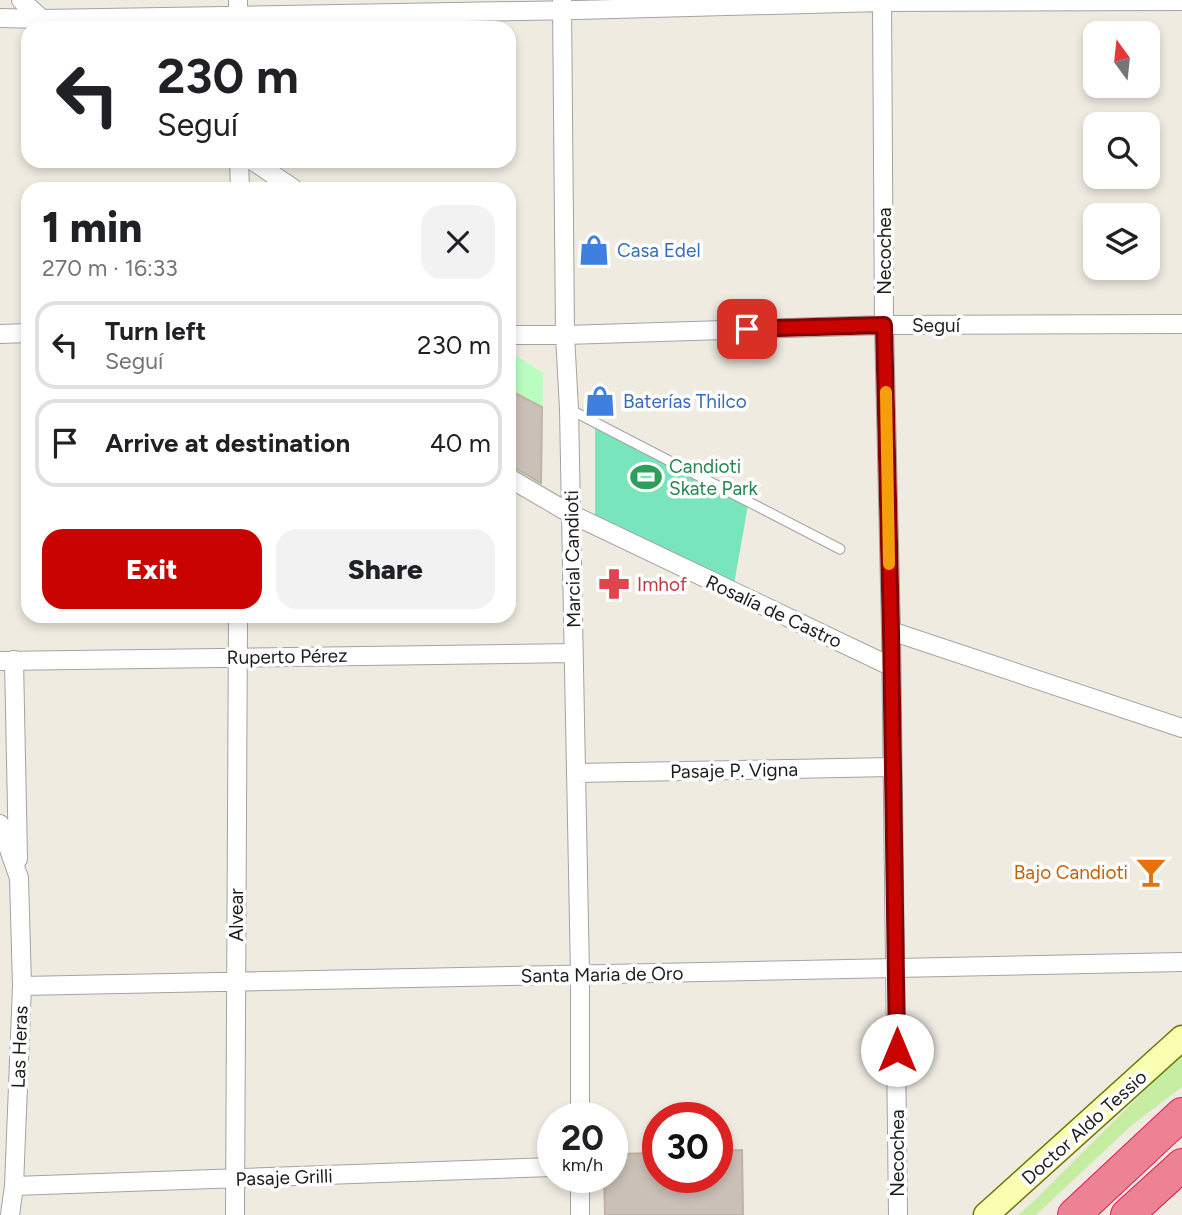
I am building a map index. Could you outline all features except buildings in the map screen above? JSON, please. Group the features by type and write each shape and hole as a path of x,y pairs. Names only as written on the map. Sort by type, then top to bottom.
{"highway":[{"path":"1074,1215 1182,1114"},
{"path":"1127,1215 1182,1165"}],"main road":[{"name":"Doctor Aldo Tessio","path":"986,1215 1182,1038"}],"street":[{"path":"21,0 45,21"},
{"name":"Necochea","path":"882,1 884,325 891,631 898,1215"},
{"path":"89,21 562,5 1182,1"},
{"name":"Marcial Candioti","path":"562,5 565,335 569,409 580,1102"},
{"path":"0,18 28,21"},
{"path":"263,168 284,182"},
{"name":"Seguí","path":"516,335 884,325 1182,324"},
{"path":"0,334 21,333"},
{"name":"Rosalía de Castro","path":"516,482 571,514 890,666"},
{"name":"Alvear","path":"235,1215 238,623"},
{"path":"891,631 1182,729"},
{"name":"Ruperto Pérez","path":"7,660 573,653"},
{"name":"Las Heras","path":"7,660 22,986 14,1186 10,1215"},
{"name":"Pasaje P. Vigna","path":"576,773 892,767"},
{"name":"Las Heras","path":"0,824 19,878"},
{"name":"Santa Maria de Oro","path":"22,986 1182,962"},
{"name":"Pasaje Grilli","path":"14,1186 537,1168"},
{"path":"580,1193 580,1215"}],"lane":[{"path":"569,409 840,549"}],"green space":[{"path":"516,356 543,373 541,490 516,475"},
{"name":"Candioti Skate Park","path":"595,424 748,505 734,584 595,519"},
{"path":"1182,1053 1182,1087 1133,1124 1036,1215 1018,1215 1033,1202"}],"slow traffic":[{"path":"886,392 889,564"}],"place":[{"name":"Casa Edel","path":"594,250"},
{"name":"Baterías Thilco","path":"600,401"},
{"name":"Candioti Skate Park","path":"646,477"},
{"name":"Imhof","path":"614,584"},
{"name":"Bajo Candioti","path":"1151,872"}],"route":[{"path":"747,329 884,325 897,1050"}]}
